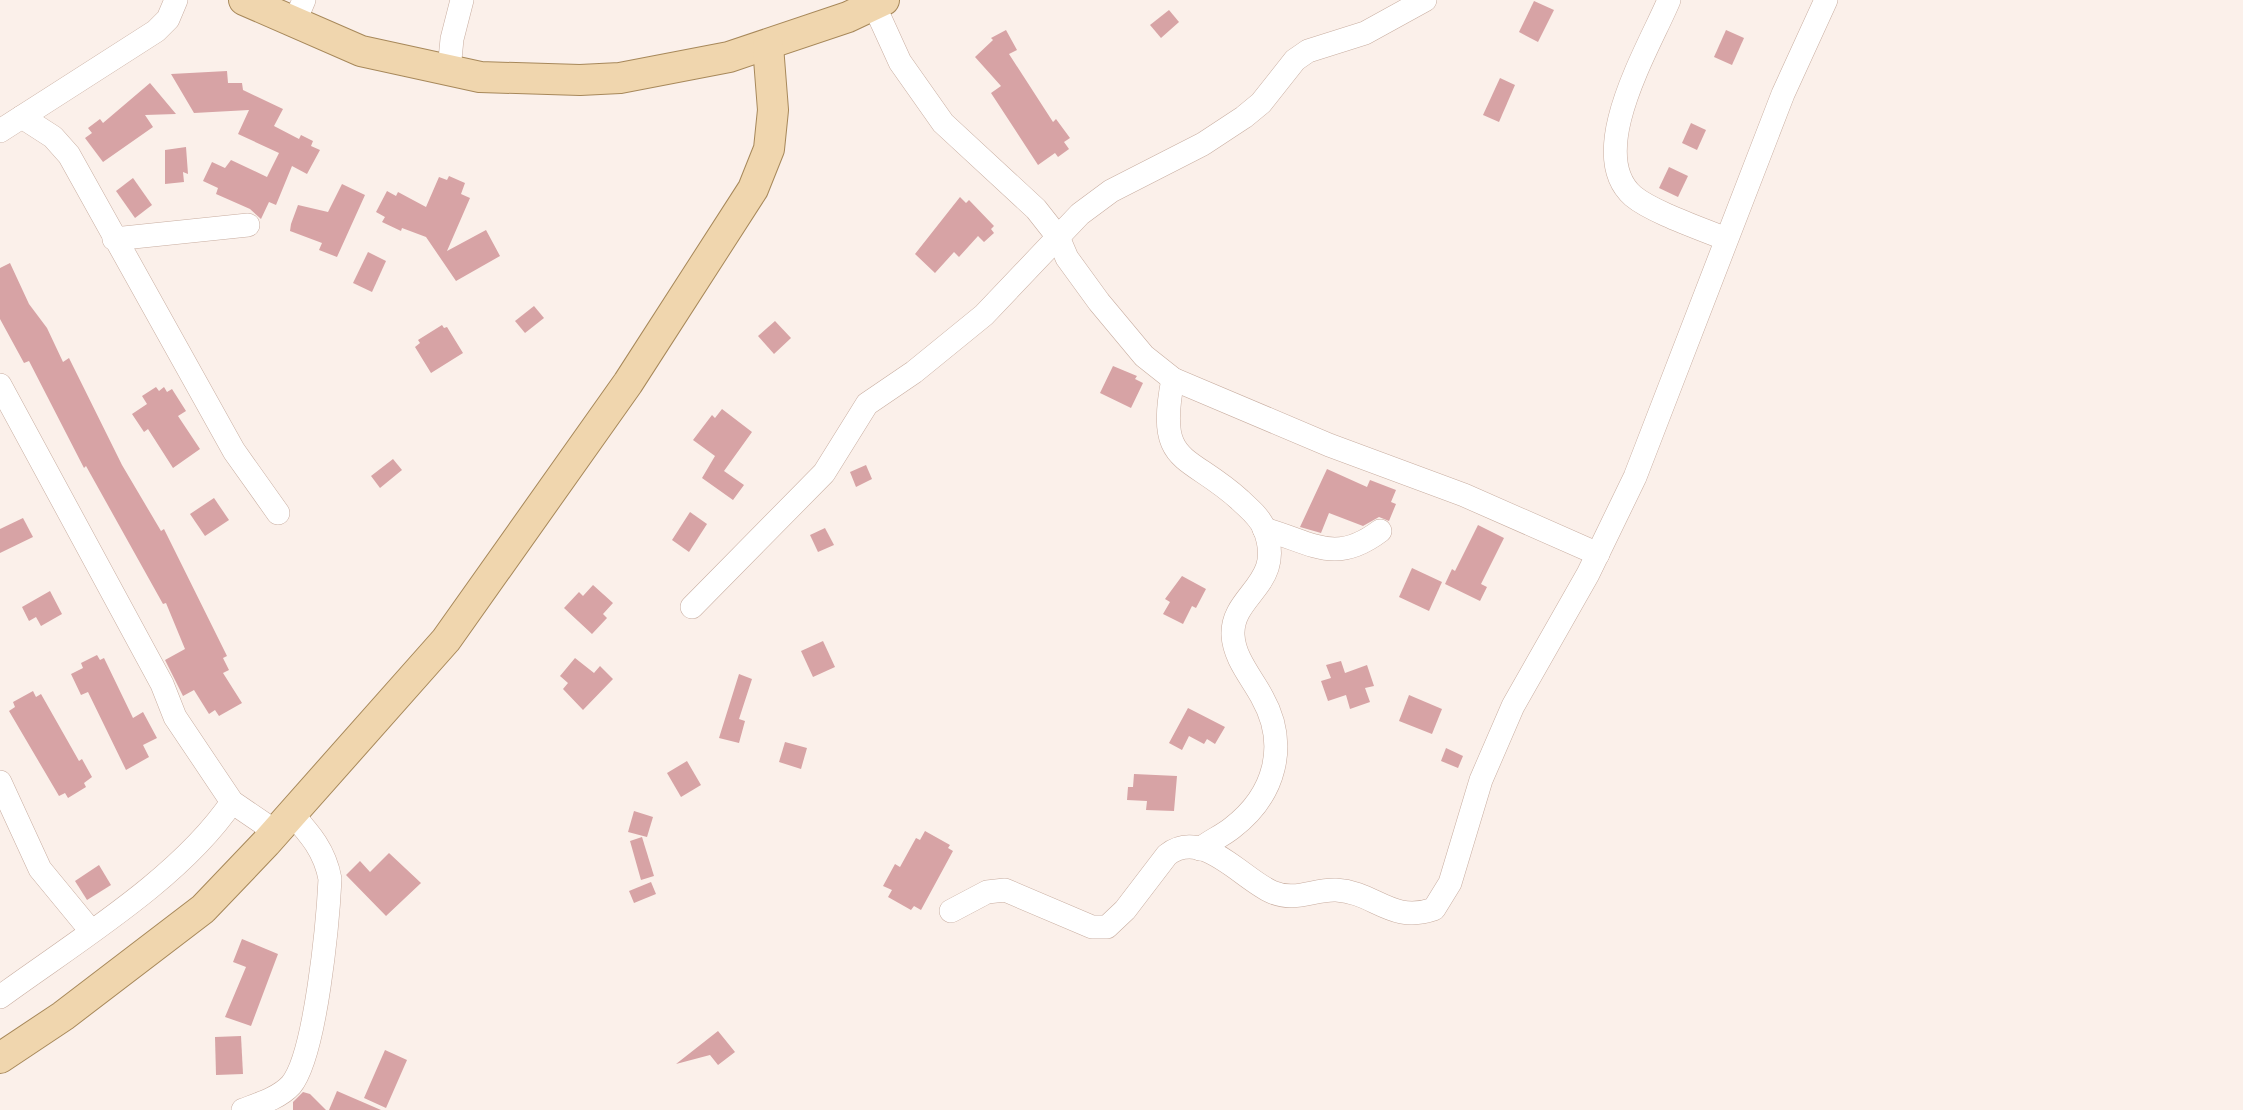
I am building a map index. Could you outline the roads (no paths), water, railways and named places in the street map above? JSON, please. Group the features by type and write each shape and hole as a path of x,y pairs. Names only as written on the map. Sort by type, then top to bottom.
{"main road":[{"path":"244,0 299,11 361,51 480,77 580,80 620,78 768,46 869,7"},
{"path":"0,1058 63,1016 203,909 284,823 446,640 628,383 753,189 769,149 773,110 768,46"}],"street":[{"path":"0,131 156,31 168,19 176,0"},
{"path":"449,71 452,39 462,0"},
{"path":"692,607 824,473 867,404 914,372 984,315 1080,214 1111,191 1203,144 1244,117 1261,103 1295,61 1308,51 1365,33 1426,0"},
{"path":"1669,0 1628,93 1615,152 1618,171 1634,196 1726,239"},
{"path":"951,911 987,892 1005,890 1085,924 1103,928 1111,925 1167,856 1177,849 1200,849 1233,865 1271,892 1308,896 1335,890 1405,915 1434,909 1450,883 1481,780 1513,706 1598,554 1652,438 1783,94 1826,0"},
{"path":"869,7 900,62 943,123 1035,209 1058,237 1067,258 1099,302 1144,356 1172,379 1329,445 1464,495 1598,554"},
{"path":"22,117 53,137 69,155 234,451 278,513"},
{"path":"114,239 248,225"},
{"path":"1172,379 1167,408 1169,437 1186,463 1250,509 1264,529 1269,564 1263,580 1240,611 1233,634 1238,655 1273,719 1277,741 1275,769 1260,799 1246,816 1200,849"},
{"path":"0,384 162,684 175,717 232,802 314,838 327,863 330,879 321,978 306,1048 292,1083 282,1093 243,1110"},
{"path":"1264,529 1333,550 1360,546 1380,531"},
{"path":"0,782 40,869 91,931"},
{"path":"0,997 139,896 218,823 232,802"}]}
